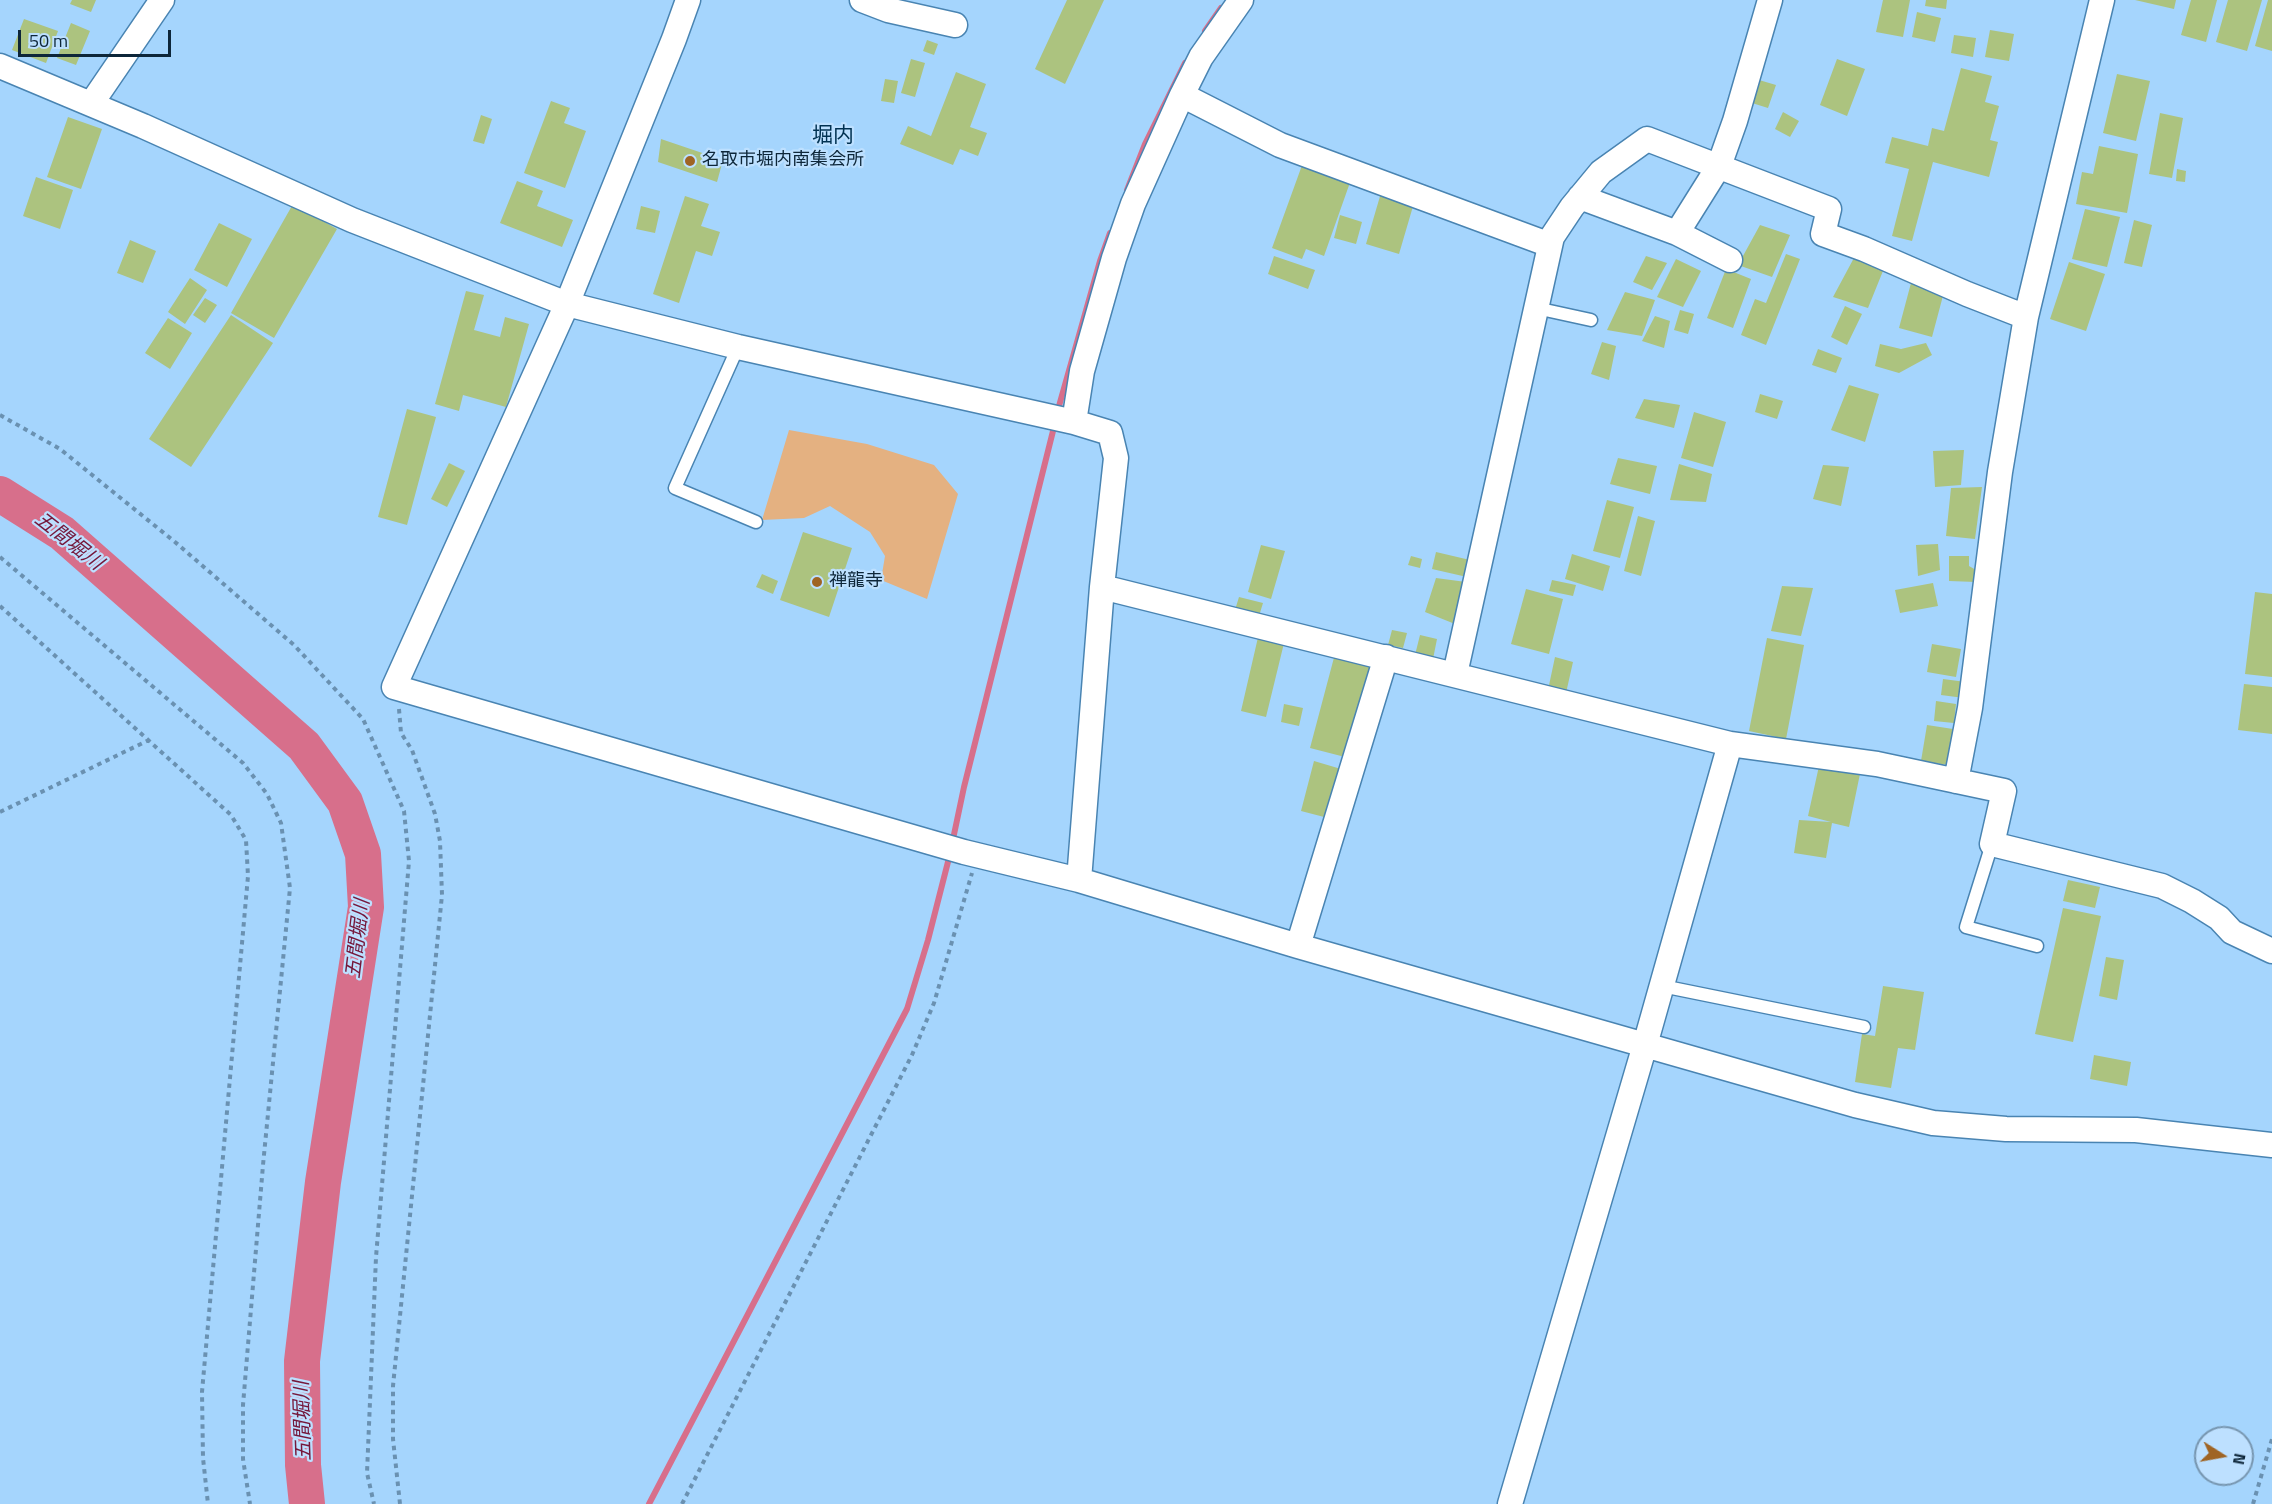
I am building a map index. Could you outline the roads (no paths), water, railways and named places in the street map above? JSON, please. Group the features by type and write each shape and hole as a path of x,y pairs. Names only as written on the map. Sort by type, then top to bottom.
{"street":[{"path":"91,104 162,0"},
{"path":"688,0 567,304 394,687 961,851 1079,880 1298,946 1855,1105 1933,1123 2006,1129 2136,1130 2272,1145"},
{"path":"862,0 888,10 955,25"},
{"path":"1063,420 1082,371 1114,258 1133,204 1201,57 1241,0"},
{"path":"1677,233 1719,166 1736,121 1770,0"},
{"path":"1956,781 1970,708 2000,472 2026,317 2102,0"},
{"path":"0,66 352,220 567,304 738,347 1063,420 1110,433 1116,458 1102,587 1079,880"},
{"path":"1182,95 1280,145 1550,245"},
{"path":"1455,674 1552,237 1601,172 1647,139 1828,209 1823,234 2026,317"},
{"path":"1580,197 1677,233 1730,260"},
{"path":"1102,587 1730,744 1877,764 2004,792 1992,844 2162,886 2219,918 2232,932 2272,951"},
{"path":"1298,946 1386,657"},
{"path":"1510,1504 1645,1045 1730,744"}],"lane":[{"path":"1536,308 1591,320"},
{"path":"738,347 675,488 756,522"},
{"path":"1992,844 1966,927 2037,946"},
{"path":"1662,986 1864,1027"}],"waterway":[{"path":"1205,31 1221,8"},
{"path":"1127,190 1145,144 1185,63"},
{"path":"1057,413 1110,233"},
{"path":"952,844 964,787 1055,423"},
{"name":"五間堀川","path":"0,494 62,533 304,746 345,802 363,854 366,907 323,1182 302,1361 303,1465 307,1504"},
{"path":"649,1504 907,1009 950,854"}],"place":[{"name":"名取市堀内南集会所","path":"690,161"},
{"name":"禅龍寺","path":"817,582"}],"district":[{"name":"堀内","path":"833,137"}]}
